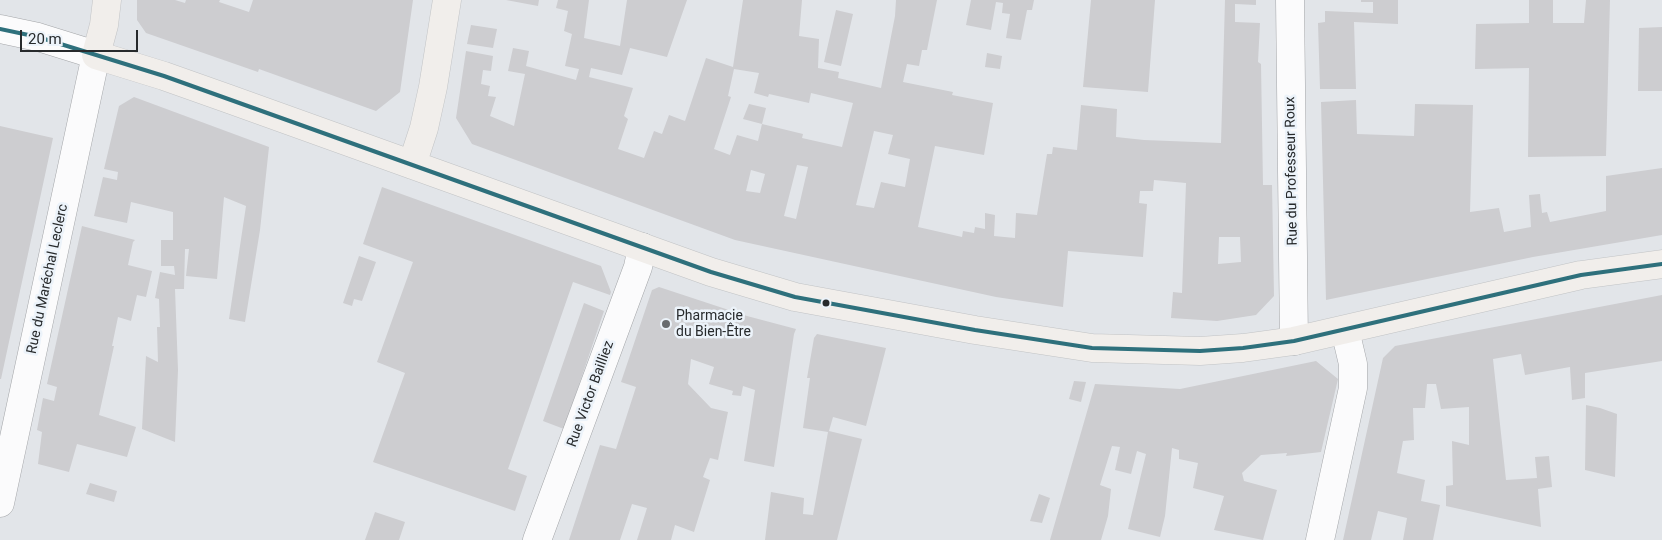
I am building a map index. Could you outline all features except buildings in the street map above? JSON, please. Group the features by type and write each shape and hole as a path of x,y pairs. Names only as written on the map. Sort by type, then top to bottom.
{"main road":[{"path":"107,0 104,25 96,54 173,79 711,272 795,297 975,330 1092,348 1200,351 1243,348 1294,341 1345,330 1581,275 1662,264"},
{"path":"412,165 424,128 433,87 447,0"}],"street":[{"name":"Rue du Professeur Roux","path":"1290,0 1294,341"},
{"path":"0,29 38,37 96,54"},
{"name":"Rue du Maréchal Leclerc","path":"0,503 96,54"},
{"name":"Rue Victor Bailliez","path":"537,540 638,267 642,247"},
{"path":"1320,540 1353,388 1354,364 1345,330"}],"transit line":[{"path":"0,29 38,37 164,76 711,272 795,297 975,330 1092,348 1200,351 1243,348 1294,341 1581,275 1662,264"}],"place":[{"name":"Pharmacie du Bien-Être","path":"666,324"}]}
